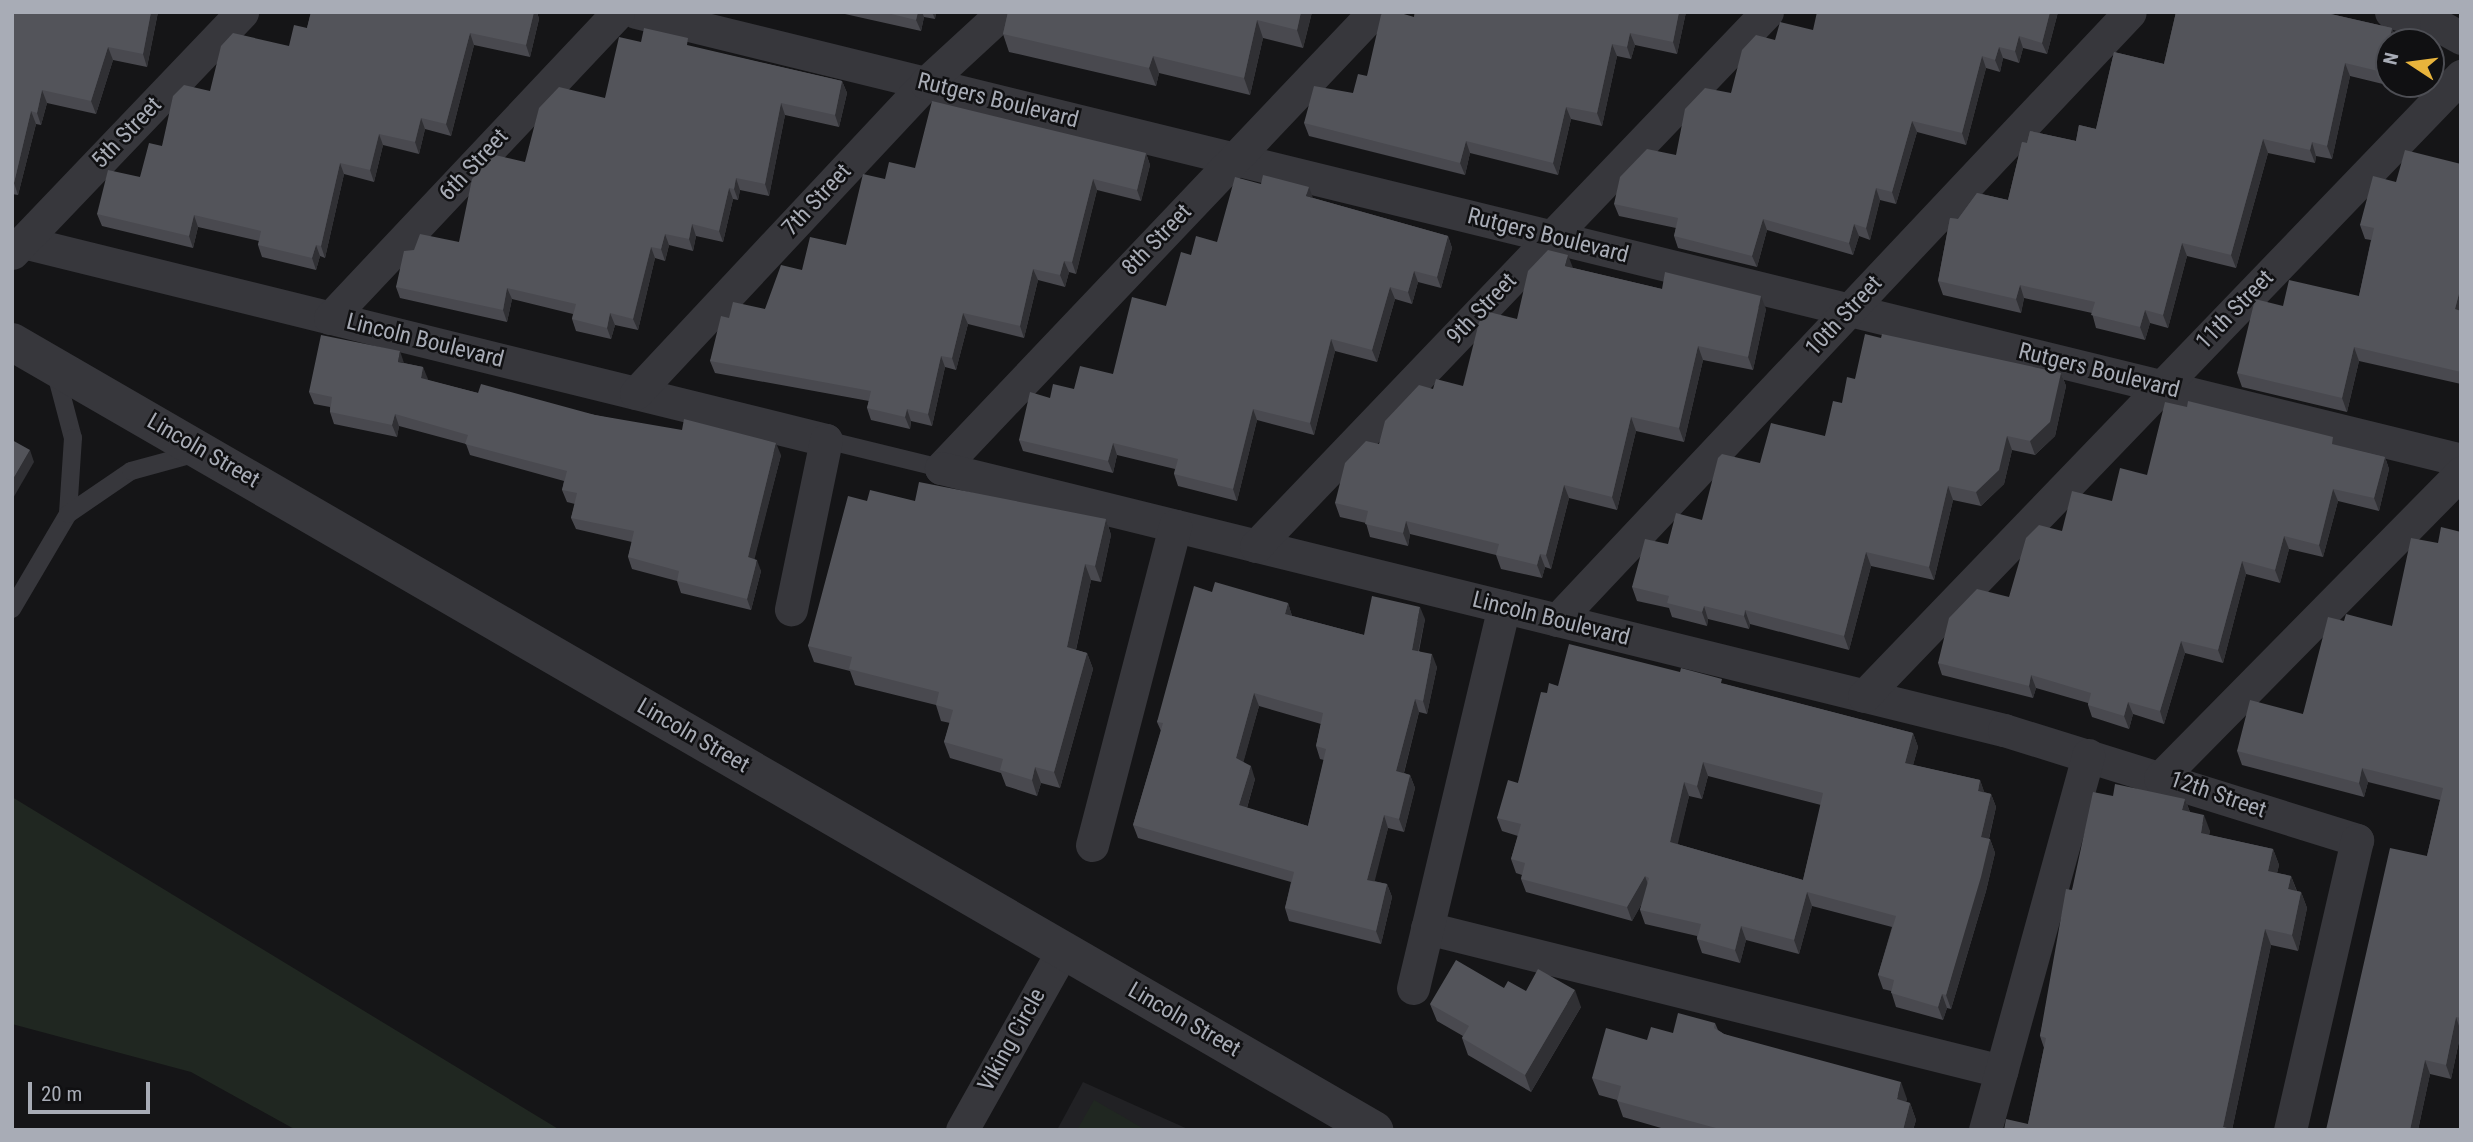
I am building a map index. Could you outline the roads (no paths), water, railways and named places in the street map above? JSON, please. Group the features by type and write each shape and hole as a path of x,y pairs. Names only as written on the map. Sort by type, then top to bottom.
{"street":[{"name":"5th Street","path":"18,247 242,12"},
{"name":"6th Street","path":"330,318 618,12"},
{"name":"Rutgers Boulevard","path":"636,12 2461,460"},
{"name":"7th Street","path":"636,393 926,83 1003,12"},
{"name":"8th Street","path":"941,468 1374,12"},
{"name":"9th Street","path":"1256,546 1767,12"},
{"name":"10th Street","path":"1558,620 2130,12"},
{"path":"2391,12 2436,24 2461,38"},
{"name":"11th Street","path":"1864,696 2461,76"},
{"name":"Lincoln Boulevard","path":"18,247 330,318 826,440"},
{"name":"Lincoln Street","path":"12,342 1374,1130"},
{"path":"791,609 826,440"},
{"name":"Lincoln Boulevard","path":"941,468 1864,696 2088,755 2160,778"},
{"name":"12th Street","path":"2290,1130 2357,840 2160,778 2461,473"},
{"path":"1092,845 1175,526"},
{"path":"1413,988 1504,607"},
{"path":"1985,1130 2088,755"},
{"path":"1427,928 2001,1071"},
{"name":"Viking Circle","path":"962,1130 1063,950"}],"lane":[{"path":"55,366 74,438 68,514"},
{"path":"826,440 941,468"},
{"path":"12,609 68,514 131,471 204,452"}]}
